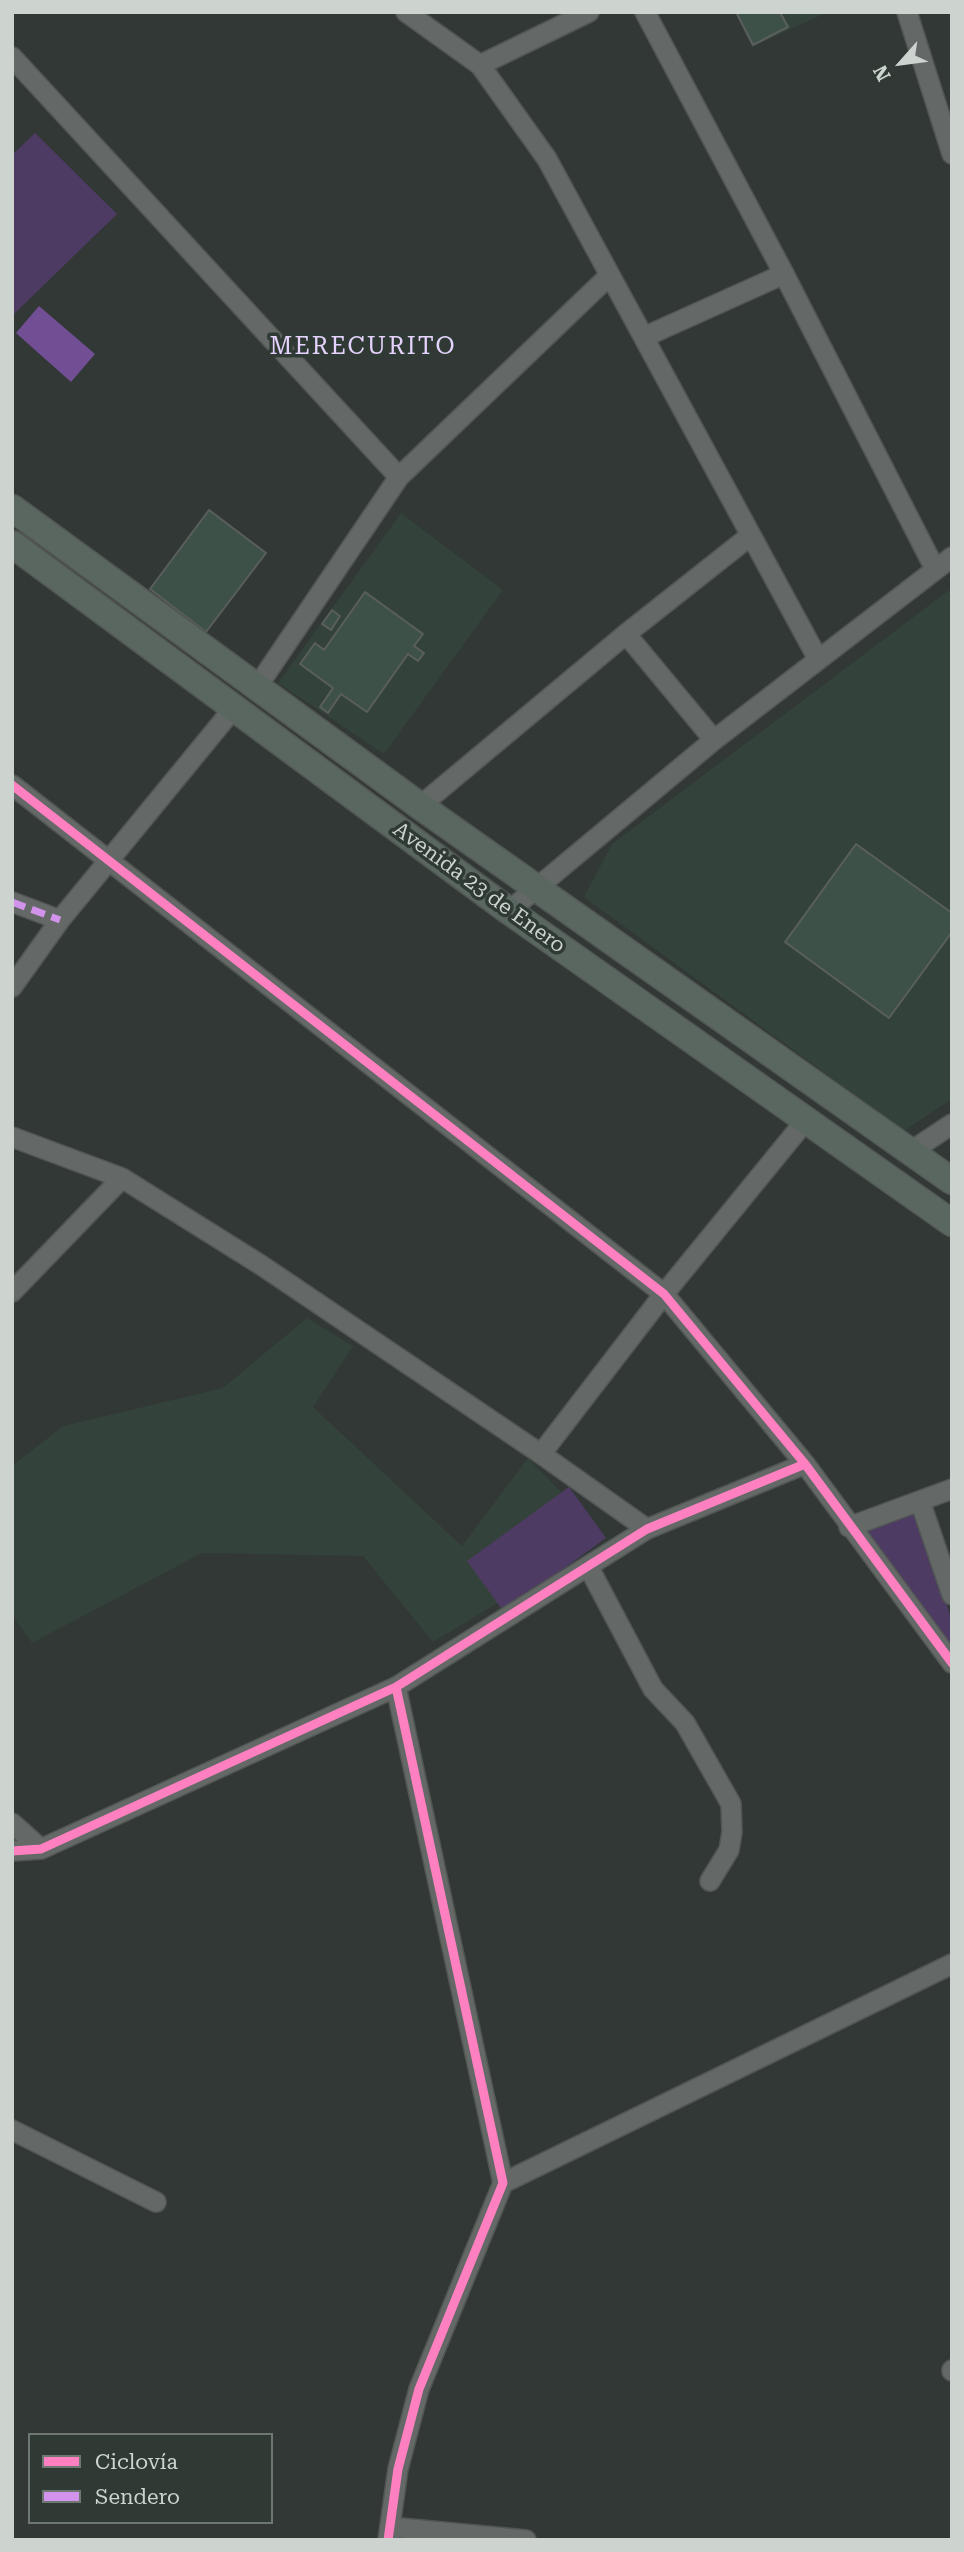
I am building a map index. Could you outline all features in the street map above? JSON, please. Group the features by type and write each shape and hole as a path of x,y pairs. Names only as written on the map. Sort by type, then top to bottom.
{"main road":[{"name":"Avenida 23 de Enero","path":"12,508 420,806 952,1181"},
{"name":"Avenida 23 de Enero","path":"12,544 509,911 952,1223"}],"street":[{"path":"406,12 480,65 547,159 608,276 644,337 818,659"},
{"path":"480,65 589,12"},
{"path":"645,12 785,274 935,569"},
{"path":"907,12 947,119 952,154"},
{"path":"12,57 399,477"},
{"path":"644,337 785,274"},
{"path":"257,687 399,477 608,276"},
{"path":"420,806 626,634 750,536"},
{"path":"509,911 714,740 952,557"},
{"path":"626,634 714,740"},
{"path":"12,987 60,920 233,709"},
{"path":"12,785 664,1294 805,1464 952,1663"},
{"path":"12,902 60,920"},
{"path":"541,1454 664,1294 806,1120"},
{"path":"910,1152 952,1124"},
{"path":"12,1137 122,1178 261,1265 647,1529"},
{"path":"12,1292 122,1178"},
{"path":"12,1851 41,1849 396,1687 647,1529 805,1464"},
{"path":"849,1527 952,1489"},
{"path":"920,1501 952,1595"},
{"path":"588,1566 653,1689 685,1723 730,1804 732,1832 729,1850 710,1881"},
{"path":"396,1687 503,2183 419,2389 398,2469 389,2533 526,2540"},
{"path":"12,1823 41,1849"},
{"path":"503,2183 952,1964"},
{"path":"12,2130 156,2202"}],"shaded area":[{"path":"735,12 828,12 752,47"},
{"path":"35,133 117,214 12,316 12,155"},
{"path":"39,306 95,354 71,382 16,333"},
{"path":"401,513 503,590 384,754 278,683"},
{"path":"952,588 952,1099 904,1131 584,897 612,844"},
{"path":"307,1318 353,1346 313,1407 462,1546 528,1458 606,1538 433,1642 363,1556 202,1553 32,1643 12,1614 12,1466 63,1426 223,1388"},
{"path":"569,1487 606,1538 504,1612 467,1561"},
{"path":"917,1512 952,1621 952,1654 863,1533"}],"building":[{"path":"736,12 780,12 788,27 753,45"},
{"path":"209,510 266,553 206,632 150,589"},
{"path":"365,592 423,634 414,646 424,653 418,661 408,654 367,712 341,694 328,713 320,707 333,688 300,664 315,643 324,650"},
{"path":"332,610 340,616 331,630 322,624"},
{"path":"856,844 952,913 952,932 889,1018 785,942"}],"marked path":[{"path":"12,902 60,920"}],"cycle path":[{"path":"12,785 664,1294 805,1464 952,1663"},
{"path":"12,1851 41,1849 396,1687 647,1529 805,1464"},
{"path":"388,2540 398,2469 419,2389 503,2183 396,1687"}],"district":[{"name":"MERECURITO","path":"363,347"}]}
